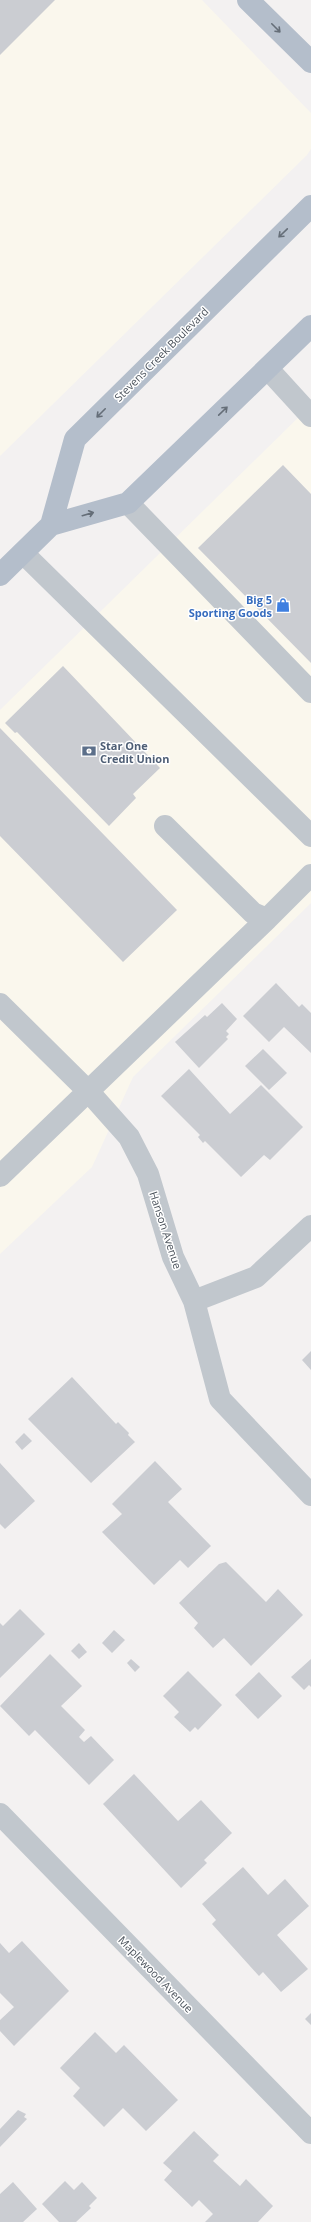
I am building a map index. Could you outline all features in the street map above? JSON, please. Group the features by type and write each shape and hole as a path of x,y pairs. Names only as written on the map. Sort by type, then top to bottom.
{"main road":[{"path":"248,0 311,62"},
{"name":"Stevens Creek Boulevard","path":"51,525 75,439 311,206"},
{"path":"0,575 51,525 128,503 311,326"}],"street":[{"path":"268,369 311,416"},
{"path":"128,503 311,692"},
{"path":"23,552 311,836"},
{"path":"165,826 254,914 267,919"},
{"path":"0,1176 89,1092 311,875"},
{"name":"Hanson Avenue","path":"0,1004 89,1092 129,1137 148,1174 173,1256 194,1302 220,1399 311,1495"},
{"path":"194,1302 256,1277 311,1226"},
{"name":"Maplewood Avenue","path":"0,1814 311,2133"}],"shaded area":[{"path":"0,0 202,0 311,113 311,149 307,155 0,456"},
{"path":"311,405 311,903 133,1077 92,1167 0,1254 0,710"}],"building":[{"path":"0,0 55,0 0,55"},
{"name":"Big 5 Sporting Goods","path":"283,465 311,494 311,663 198,548"},
{"name":"Star One Credit Union","path":"63,666 160,768 133,794 136,798 109,826 17,732 15,733 5,723"},
{"path":"0,728 177,910 123,962 0,836"},
{"path":"276,983 299,1007 302,1004 311,1013 311,1053 284,1027 269,1042 243,1016"},
{"path":"222,1003 237,1019 226,1031 229,1034 226,1037 228,1039 199,1068 175,1042 205,1015 207,1017"},
{"path":"263,1049 287,1073 269,1090 245,1066"},
{"path":"189,1069 230,1114 261,1085 303,1127 270,1160 264,1155 241,1177 205,1141 203,1143 198,1137 200,1135 161,1096"},
{"path":"311,1351 311,1370 302,1360"},
{"path":"72,1377 116,1424 118,1422 129,1433 128,1435 135,1442 91,1483 28,1419"},
{"path":"24,1433 32,1441 22,1450 15,1442"},
{"path":"155,1461 182,1489 168,1502 211,1546 188,1568 180,1560 154,1585 102,1532 122,1514 112,1504"},
{"path":"0,1463 35,1501 5,1529 0,1524"},
{"path":"226,1562 266,1602 278,1589 303,1615 251,1666 224,1638 213,1648 194,1628 198,1623 179,1603 219,1564"},
{"path":"20,1609 45,1634 0,1678 0,1623 3,1626"},
{"path":"114,1630 125,1640 112,1653 102,1643"},
{"path":"79,1643 87,1652 79,1659 71,1651"},
{"path":"50,1654 82,1686 61,1706 85,1730 79,1737 84,1742 91,1736 114,1760 89,1785 35,1730 29,1736 0,1706"},
{"path":"131,1659 140,1667 135,1672 127,1663"},
{"path":"311,1659 311,1687 309,1685 304,1690 291,1677"},
{"path":"188,1671 222,1705 198,1730 195,1727 190,1732 174,1717 179,1712 163,1696"},
{"path":"259,1672 282,1696 258,1719 235,1695"},
{"path":"134,1774 178,1821 201,1800 232,1833 204,1860 207,1863 181,1888 103,1804"},
{"path":"243,1867 268,1895 285,1879 309,1906 277,1935 308,1969 281,1992 263,1972 259,1976 212,1924 216,1920 202,1904"},
{"path":"22,1941 69,1991 14,2046 0,2031 0,2020 14,2007 0,1993 0,1943 9,1953"},
{"path":"311,2013 311,2025 305,2019"},
{"path":"95,2032 116,2053 124,2045 178,2100 146,2131 123,2108 104,2127 73,2096 80,2088 60,2068"},
{"path":"18,2110 26,2114 24,2117 27,2119 0,2147 0,2129"},
{"path":"194,2131 219,2155 213,2161 240,2186 246,2179 273,2206 258,2222 205,2222 213,2214 199,2200 192,2207 164,2180 172,2171 163,2163"},
{"path":"65,2181 74,2190 82,2182 97,2198 89,2206 91,2208 76,2222 59,2222 42,2204"},
{"path":"13,2182 37,2209 23,2222 0,2222 0,2194"}],"place":[{"name":"Big 5 Sporting Goods","path":"283,605"},
{"name":"Star One Credit Union","path":"89,751"}]}
